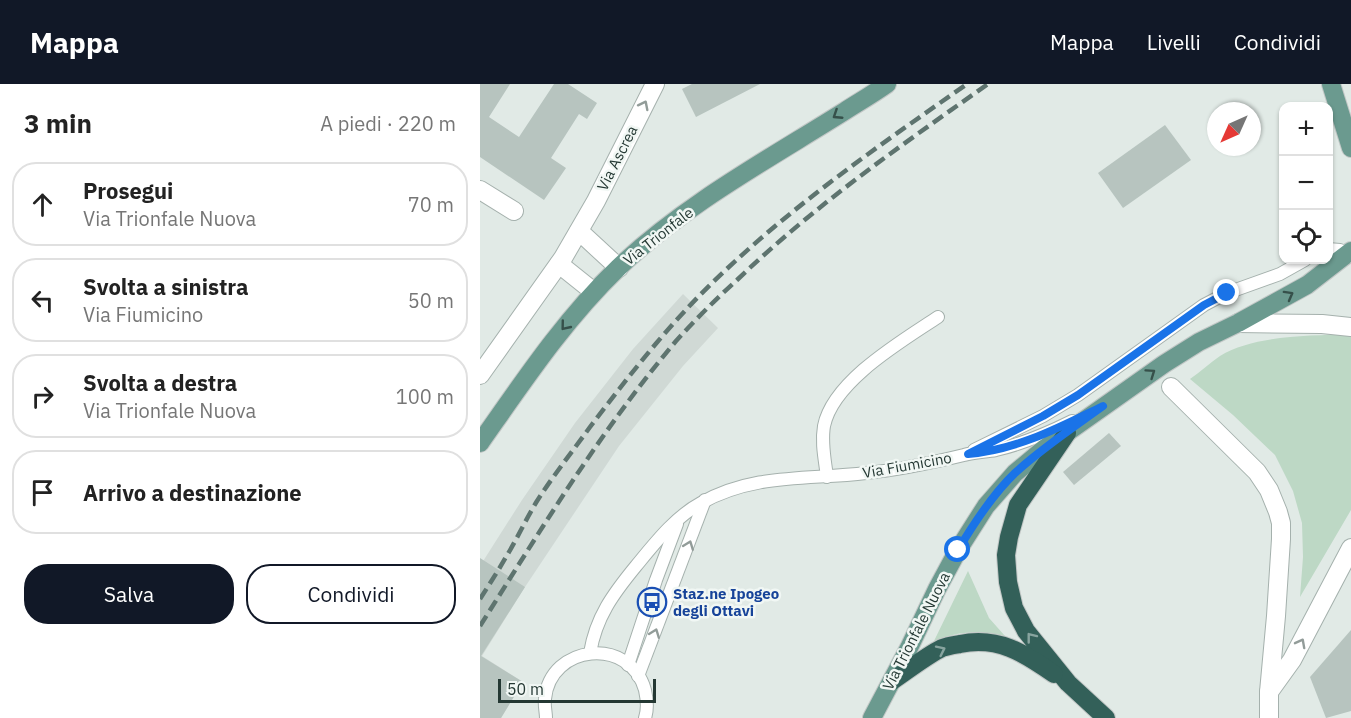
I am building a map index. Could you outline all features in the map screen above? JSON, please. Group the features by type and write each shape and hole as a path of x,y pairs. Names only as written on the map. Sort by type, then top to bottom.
{"highway":[{"path":"1067,433 1018,505 1009,537 1006,569 1010,592 1019,620 1026,632 1068,683 1106,718"},
{"path":"892,681 943,647 973,641 1006,646 1025,654 1068,683"}],"main road":[{"name":"Via Trionfale","path":"480,443 568,322 619,268 657,235 712,194 887,84"},
{"path":"1331,84 1351,148"},
{"name":"Via Trionfale Nuova","path":"872,718 945,573 977,519 1015,473 1103,406 1193,345 1308,285 1350,254"}],"street":[{"name":"Via Ascrea","path":"480,375 559,264 579,231 655,84"},
{"path":"480,190 514,211"},
{"path":"579,231 619,268"},
{"path":"559,264 594,292"},
{"name":"Via Trionfale Nuova","path":"1238,323 1322,324 1351,327"},
{"path":"1171,387 1257,472 1269,490 1278,512 1281,539 1269,718"},
{"path":"1269,692 1292,660 1351,548"}],"lane":[{"name":"Via Trionfale Nuova","path":"1333,249 1350,254"},
{"path":"968,454 1072,399 1204,305 1227,293 1280,274 1298,264"},
{"path":"827,477 823,438 827,415 833,405 843,391 873,361 939,317"},
{"name":"Via Fiumicino","path":"590,653 597,624 612,596 655,543 679,519 705,500 752,483 877,472 920,466 981,453 1018,444 1103,406"},
{"path":"638,676 705,500"},
{"path":"628,665 679,519"},
{"path":"546,718 544,700 549,683 559,668 573,658 590,653 617,658 628,665 638,676 647,700 647,716"}],"shaded area":[{"path":"683,294 718,328 683,366 619,446 482,656 523,682 501,718 480,718 480,566 575,423 633,349"}],"green space":[{"path":"1348,334 1351,336 1351,510 1300,597 1303,557 1302,523 1293,491 1275,455 1233,415 1190,379 1220,356 1249,344 1299,336"},
{"path":"968,571 989,618 1005,636 969,632 934,641"}],"building":[{"path":"480,84 510,84 489,117 519,137 554,84 568,84 597,103 587,119 579,114 551,158 566,168 544,200 480,157"},
{"path":"692,84 760,84 696,117 682,89"},
{"path":"1165,125 1191,160 1123,208 1098,173"},
{"path":"1109,433 1121,446 1074,485 1063,472"},
{"path":"480,558 525,587 481,656 523,682 501,718 480,718"},
{"path":"1351,630 1351,711 1326,718 1310,677"}],"railway":[{"path":"480,599 537,501 556,473 629,376 700,295 762,237 795,210 967,84"},
{"path":"480,626 597,444 683,333 729,287 796,227 890,154 988,84"}],"place":[{"name":"Staz.ne Ipogeo degli Ottavi","path":"652,602"}],"route":[{"path":"958,550 986,506 1015,473 1103,406 1018,444 968,454 1043,416 1078,395 1204,305 1227,293"}]}
